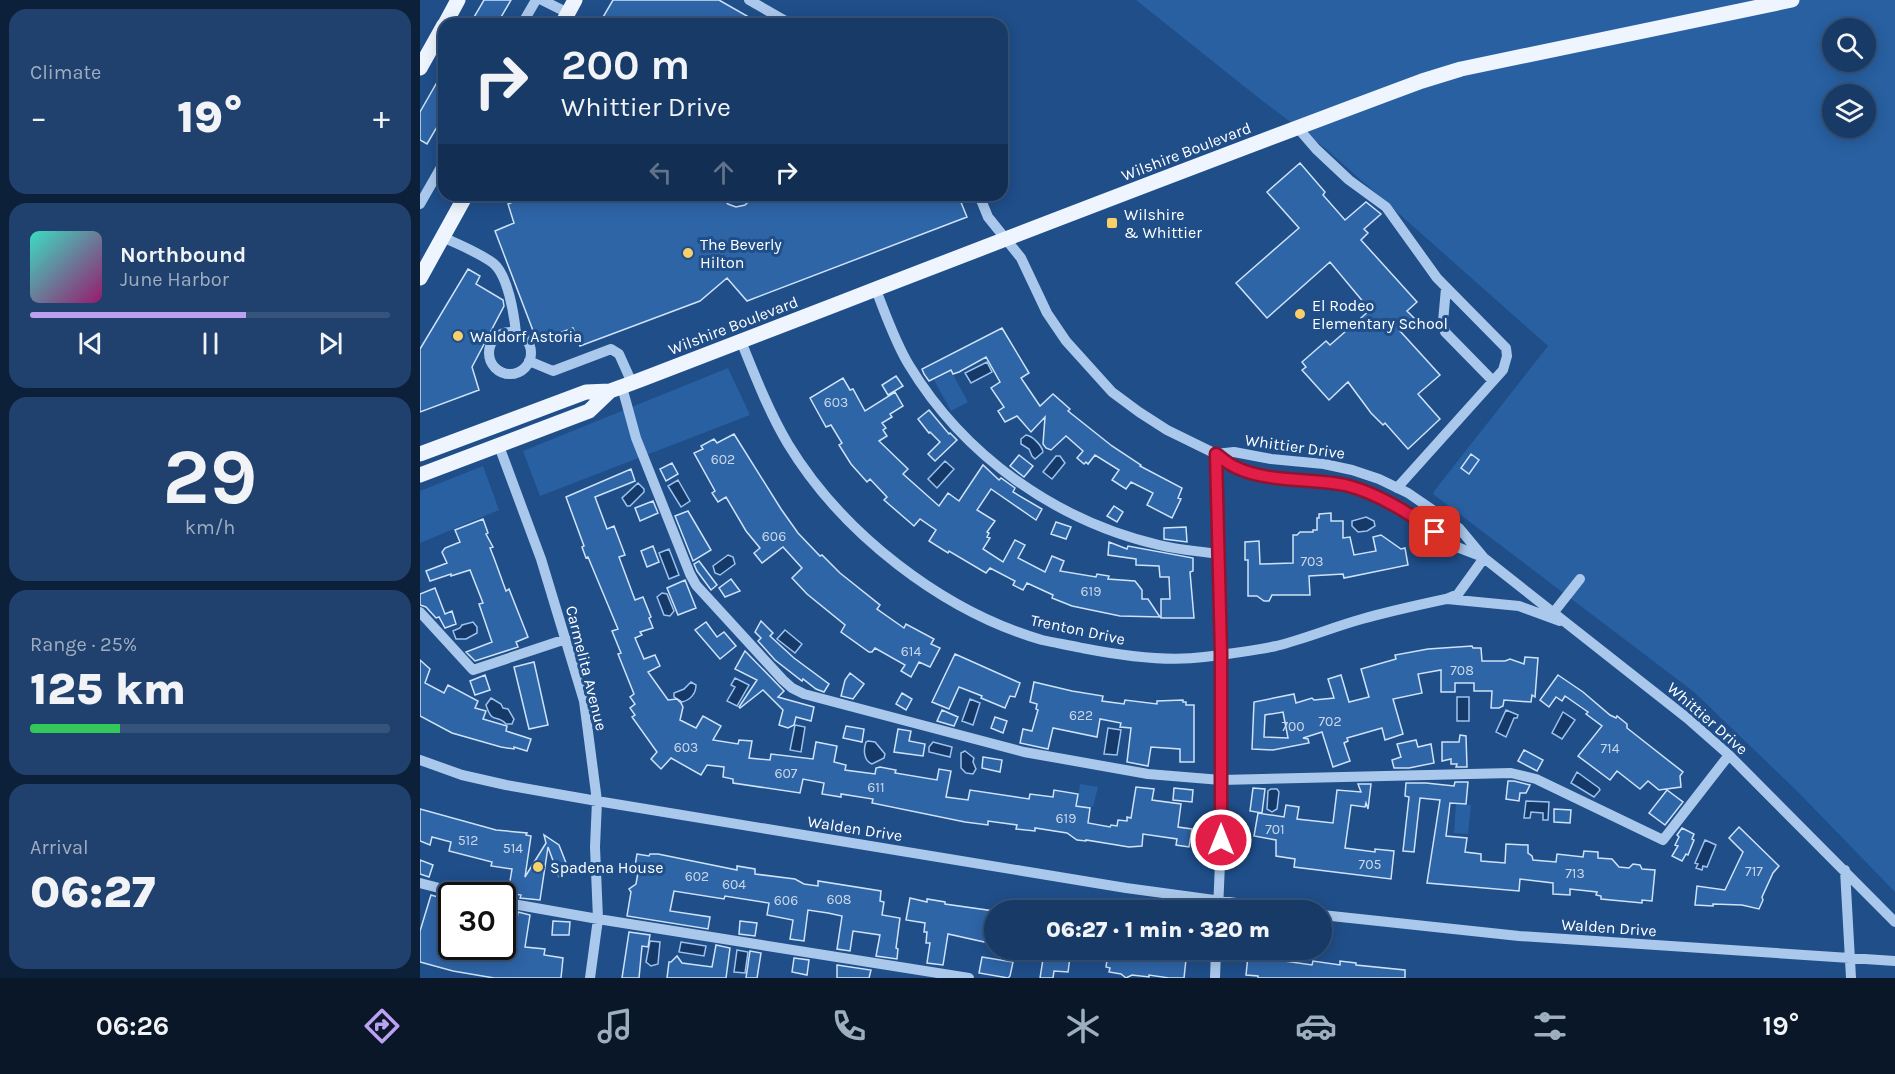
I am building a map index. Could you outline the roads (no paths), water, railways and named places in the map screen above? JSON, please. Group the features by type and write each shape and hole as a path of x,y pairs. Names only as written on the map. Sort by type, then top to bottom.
{"main road":[{"path":"448,18 458,0"},
{"name":"Wilshire Boulevard","path":"420,454 586,392 621,387 1297,128 1454,71 1792,0"},
{"path":"420,68 438,36"},
{"path":"420,278 463,201"},
{"name":"Wilshire Boulevard","path":"420,475 589,411 621,387"}],"street":[{"path":"526,18 536,0"},
{"path":"542,0 568,12"},
{"path":"749,0 780,18"},
{"path":"1297,128 1349,180 1386,207 1437,278 1506,348 1507,356 1503,370 1397,488"},
{"path":"420,204 438,172"},
{"name":"Whittier Drive","path":"981,201 988,217 1021,258 1047,313 1066,341 1112,392 1139,412 1167,430 1216,454 1244,471 1338,484 1373,495 1399,507 1457,547 1484,558"},
{"path":"443,237 494,264 500,272 513,306 516,333"},
{"path":"1446,288 1443,322 1445,332 1493,381"},
{"path":"876,290 900,347 921,385 954,426 998,468 1049,502 1104,528 1161,546 1218,554"},
{"path":"503,333 516,333 527,341 531,354 529,361 525,367 513,374 500,371 490,361 489,348 497,336 503,333"},
{"name":"Trenton Drive","path":"741,341 774,417 804,468 842,515 891,560 918,580 949,599 1009,628 1043,640 1110,653 1182,658 1204,657 1275,646 1362,619 1446,599 1458,594 1484,558"},
{"path":"529,361 553,371 611,349 619,354 621,387 636,438 690,574 704,595 792,688 804,693 1024,752 1148,774 1221,780 1511,773 1536,779 1663,840 1729,755"},
{"name":"Carmelita Avenue","path":"499,446 541,559 584,701 597,801 598,919 590,978"},
{"name":"Whittier Drive","path":"1216,454 1234,452 1343,468 1378,479 1408,493 1459,528 1484,558 1654,691 1729,755 1895,922"},
{"path":"1216,454 1221,653 1218,900"},
{"path":"1554,612 1580,579"},
{"path":"1446,599 1519,606 1570,625"},
{"path":"420,612 473,670 566,639"},
{"name":"Walden Drive","path":"420,760 462,775 506,785 1187,900"},
{"path":"1845,870 1851,978"},
{"path":"420,883 438,888"},
{"path":"516,904 969,978"},
{"name":"Walden Drive","path":"1332,916 1519,936 1895,961"},
{"path":"1215,978 1216,960"}],"place":[{"name":"Wilshire & Whittier","path":"1112,223"},
{"name":"The Beverly Hilton","path":"688,253"},
{"name":"El Rodeo Elementary School","path":"1300,314"},
{"name":"Waldorf Astoria","path":"458,336"},
{"name":"Spadena House","path":"538,867"}]}
